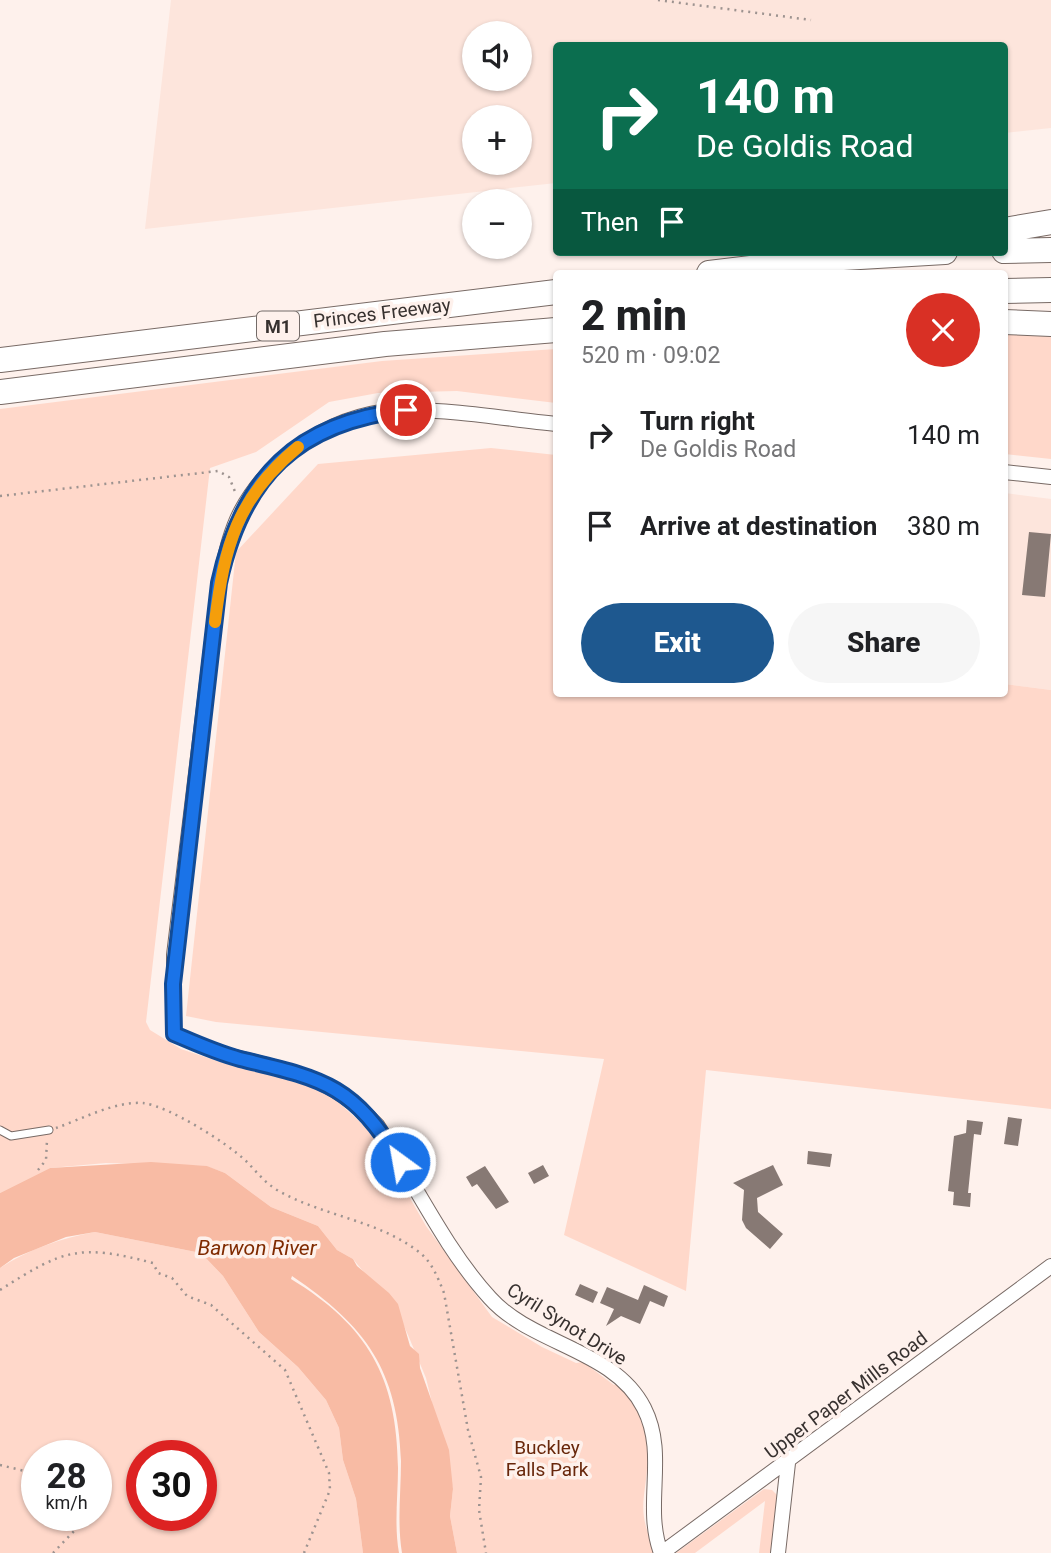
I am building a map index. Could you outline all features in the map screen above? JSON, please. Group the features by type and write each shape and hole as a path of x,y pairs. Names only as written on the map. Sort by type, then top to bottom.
{"highway":[{"path":"1008,229 1051,222"},
{"path":"1008,251 1051,250"},
{"path":"734,270 844,256"},
{"path":"826,259 877,256"},
{"path":"1008,291 1051,290"},
{"name":"Princes Freeway","path":"0,360 553,292"},
{"path":"1008,322 1051,324"},
{"name":"Princes Freeway","path":"0,392 372,345 553,330"}],"street":[{"path":"242,510 281,461 305,441 366,414 406,410 553,424"},
{"path":"1008,472 1051,477"},
{"name":"Cyril Synot Drive","path":"242,510 228,542 219,583 174,955 174,1034 216,1052 290,1069 318,1079 360,1107 377,1125 460,1257 491,1300 514,1318 597,1363 635,1392 652,1424 657,1446 653,1522 661,1553"},
{"name":"Upper Paper Mills Road","path":"661,1553 788,1463 1051,1266"},
{"path":"778,1553 788,1463"}],"lane":[{"path":"0,1130 11,1136 49,1130"}],"path":[{"path":"658,0 811,20"},
{"path":"0,496 218,471 229,477 242,510"},
{"path":"38,1170 46,1160 49,1130 120,1106 144,1103 164,1110 219,1141 274,1188 304,1205 375,1228 421,1253 437,1274 444,1293 468,1430 481,1477 479,1510 486,1553"},
{"path":"0,1290 45,1261 81,1251 124,1255 153,1263 158,1273 172,1278 187,1296 211,1305 285,1370 329,1473 330,1490 304,1553"},
{"path":"0,1465 21,1470"},
{"path":"53,1553 74,1531"}],"shaded area":[{"path":"171,0 1051,0 1051,128 1008,133 1008,42 553,42 553,183 502,189 462,189 462,194 145,229"},
{"path":"1008,493 1051,499 1051,690 1008,684"}],"green space":[{"path":"1008,331 1051,332 1051,459 1008,454"},
{"name":"Buckley Falls Park","path":"553,349 553,403 457,391 378,393 329,402 256,452 210,468 146,1022 150,1030 181,1049 220,1062 290,1078 318,1088 336,1100 373,1134 426,1226 492,1317 542,1347 576,1363 583,1362 614,1385 618,1382 637,1403 651,1445 647,1449 643,1512 645,1524 658,1553 457,1553 450,1516 453,1489 426,1378 399,1315 353,1259 337,1250 318,1226 271,1207 225,1173 206,1166 106,1163 50,1168 0,1193 0,409 382,361"},
{"path":"491,448 553,455 553,697 1008,697 1008,684 1051,690 1051,1109 706,1070 686,1291 564,1235 604,1059 216,1022 186,1016 236,552 318,464"},
{"path":"95,1232 201,1253 223,1276 259,1332 298,1367 326,1400 339,1428 343,1460 356,1499 363,1553 0,1553 0,1268 58,1241"},
{"path":"764,1489 772,1490 780,1498 776,1553 759,1553 765,1501 695,1553 676,1553"}],"water":[{"name":"Barwon River","path":"151,1162 207,1166 225,1173 271,1207 318,1226 337,1250 353,1259 357,1266 398,1304 410,1346 419,1354 420,1368 449,1450 453,1489 450,1516 457,1553 402,1553 398,1429 385,1376 373,1353 340,1313 292,1276 291,1279 318,1297 358,1335 373,1357 384,1381 392,1407 396,1436 396,1521 399,1553 363,1553 356,1499 343,1460 339,1428 326,1400 298,1367 259,1332 223,1276 201,1253 95,1232 66,1237 14,1258 0,1268 0,1193 50,1168"}],"building":[{"path":"1029,532 1051,534 1045,597 1022,595"},
{"path":"1008,1117 1022,1119 1018,1146 1004,1144"},
{"path":"967,1120 983,1122 981,1135 974,1134 968,1193 971,1193 970,1207 953,1205 954,1192 948,1191 954,1136 966,1133"},
{"path":"808,1151 832,1154 830,1167 807,1164"},
{"path":"543,1165 549,1176 534,1184 528,1173"},
{"path":"773,1165 783,1185 757,1198 758,1212 783,1234 770,1249 746,1228 742,1220 744,1190 733,1183"},
{"path":"485,1166 509,1202 496,1209 477,1184 472,1187 466,1177"},
{"path":"580,1284 598,1292 593,1303 575,1295"},
{"path":"644,1285 668,1296 664,1307 650,1301 640,1324 621,1316 606,1326 614,1309 600,1303 607,1287 638,1300"}],"slow traffic":[{"path":"215,622 219,583 228,542 242,510 260,484 298,447"}],"route":[{"path":"400,1162 377,1125 360,1107 318,1079 290,1069 216,1052 174,1034 173,984 174,955 219,583 228,542 242,510 260,484 281,461 305,441 366,414 406,410"}]}
